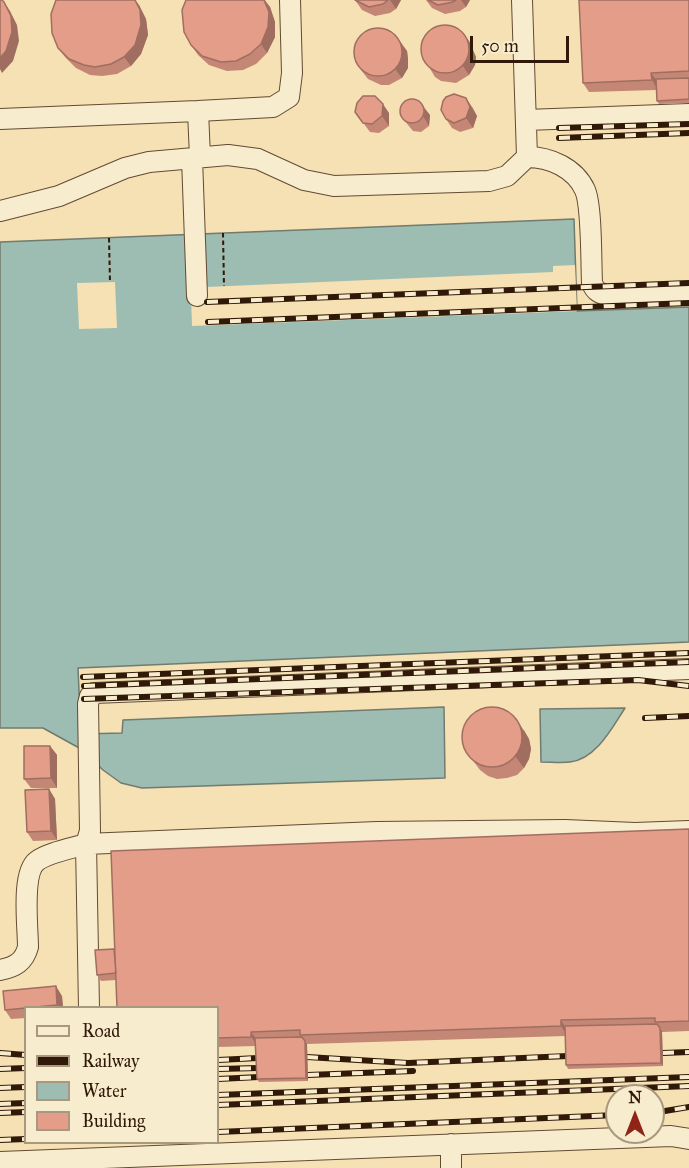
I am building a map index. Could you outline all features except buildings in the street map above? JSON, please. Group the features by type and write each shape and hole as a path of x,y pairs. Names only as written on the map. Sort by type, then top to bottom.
{"street":[{"path":"0,119 273,106 290,97 292,73 290,0"},
{"path":"522,0 527,157"},
{"path":"197,296 198,111"},
{"path":"526,120 689,114"},
{"path":"0,211 59,196 125,168 149,162 228,155 258,159 304,180 334,186 489,182 507,176 527,157 543,158 566,168 585,189 588,204 592,282 598,292 610,296 689,293"},
{"path":"89,1006 86,844 90,831 88,704 90,696 94,693 689,669"},
{"path":"0,970 12,968 26,956 28,880 31,867 42,858 86,844 377,832 565,830 635,833 689,831"},
{"path":"0,1162 671,1136 689,1139"},
{"path":"451,1144 451,1168"}],"path":[{"path":"223,233 224,286"},
{"path":"108,238 110,282"}],"water":[{"path":"574,219 577,311 689,307 689,642 78,668 81,734 122,733 123,720 444,707 445,778 142,788 121,783 81,749 43,728 0,728 0,242"},
{"path":"625,708 609,733 588,755 570,762 541,762 540,709"}],"pier":[{"path":"189,235 206,287 553,272 553,266 575,265 577,311 192,326"},
{"path":"115,282 117,328 79,329 77,283"}],"railway":[{"path":"559,128 689,124"},
{"path":"559,138 689,133"},
{"path":"207,302 689,283"},
{"path":"208,322 689,303"},
{"path":"83,677 689,653"},
{"path":"84,686 689,662"},
{"path":"84,699 638,680 689,686"},
{"path":"645,718 689,716"},
{"path":"663,1053 689,1052"},
{"path":"0,1053 24,1055"},
{"path":"307,1057 408,1063 568,1056"},
{"path":"219,1060 258,1058"},
{"path":"0,1069 24,1068"},
{"path":"219,1069 258,1068"},
{"path":"308,1075 413,1071"},
{"path":"219,1079 259,1077"},
{"path":"219,1095 689,1077"},
{"path":"219,1105 689,1086"},
{"path":"0,1088 24,1087"},
{"path":"0,1104 24,1103"},
{"path":"665,1111 689,1107"},
{"path":"0,1113 24,1112"},
{"path":"219,1132 605,1116"},
{"path":"0,1140 24,1139"}]}
